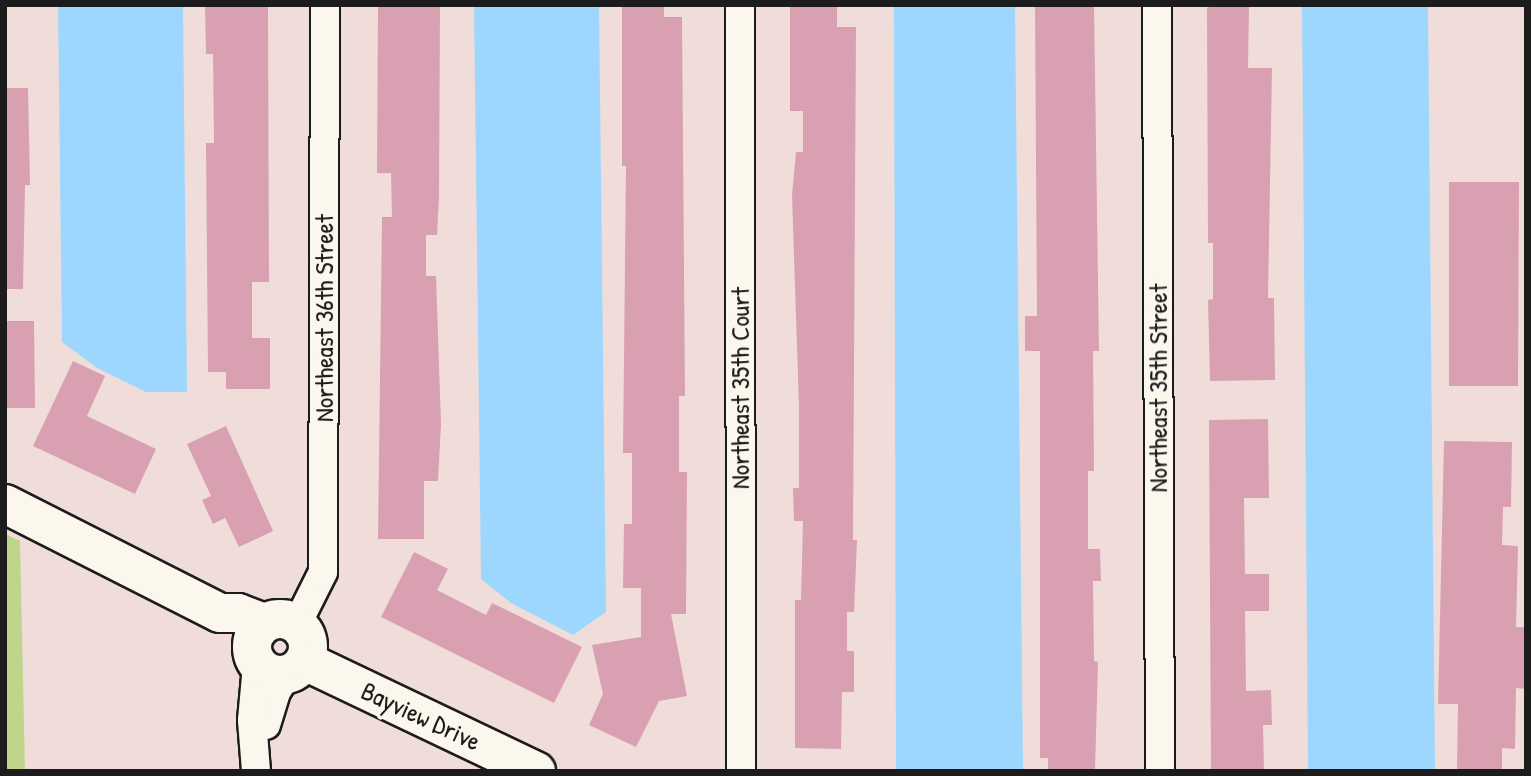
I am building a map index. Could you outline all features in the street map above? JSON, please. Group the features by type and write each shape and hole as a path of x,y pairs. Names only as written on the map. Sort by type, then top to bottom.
{"street":[{"name":"Northeast 36th Street","path":"277,649 323,572 325,5"},
{"name":"Northeast 35th Court","path":"740,5 741,771"},
{"name":"Northeast 35th Street","path":"1157,5 1160,771"},
{"name":"Bayview Drive","path":"5,504 219,613 238,613 277,649 536,771"},
{"path":"256,771 256,743 252,720 277,649"}],"green space":[{"path":"5,534 20,541 25,771 5,771"}],"water":[{"path":"58,5 183,5 187,392 146,392 97,368 62,342"},
{"path":"474,5 599,5 606,612 573,635 511,603 481,579"},
{"path":"894,5 1015,5 1023,771 896,771"},
{"path":"1302,5 1428,5 1435,771 1308,771"}],"building":[{"path":"205,5 268,5 269,282 252,282 252,338 270,338 270,389 226,389 226,372 208,372 206,143 214,143 213,54 206,54"},
{"path":"378,5 440,5 439,198 437,235 426,235 426,276 436,276 441,424 438,481 424,481 424,539 378,539 382,217 392,217 391,173 377,173"},
{"path":"622,5 664,5 664,17 682,17 685,396 679,396 679,472 687,472 686,614 671,614 687,696 659,701 636,747 589,725 603,694 592,645 641,637 641,588 623,588 624,524 632,524 632,453 623,453 626,166 622,166"},
{"path":"790,5 837,5 837,27 856,27 853,540 857,540 854,612 847,612 847,651 854,651 854,692 842,692 841,749 795,748 795,600 801,600 803,521 794,521 793,488 799,488 799,407 792,195 796,152 803,152 803,111 790,111"},
{"path":"1035,5 1094,5 1099,351 1093,351 1094,471 1088,471 1088,549 1100,549 1101,581 1093,581 1094,661 1098,662 1095,771 1048,771 1048,758 1040,758 1040,351 1025,351 1025,316 1037,316"},
{"path":"1213,5 1249,5 1248,68 1272,68 1268,298 1274,298 1275,380 1210,381 1208,300 1213,299 1213,243 1208,243 1207,8"},
{"path":"5,88 28,88 30,185 25,185 23,289 5,289"},
{"path":"1449,182 1519,182 1518,386 1449,386"},
{"path":"5,321 34,321 35,408 5,408"},
{"path":"73,361 105,376 87,416 156,449 135,494 33,446"},
{"path":"1268,419 1269,498 1244,498 1245,574 1269,574 1269,611 1245,611 1246,691 1271,690 1272,725 1263,725 1264,771 1211,771 1209,420"},
{"path":"226,426 273,531 239,547 225,518 213,524 202,500 211,496 187,444"},
{"path":"1444,441 1512,442 1511,507 1503,507 1502,545 1518,546 1516,627 1526,627 1526,689 1516,688 1515,749 1502,748 1502,771 1457,771 1458,704 1438,704"},
{"path":"414,552 448,569 437,590 486,615 492,603 582,647 554,703 381,617"}]}
